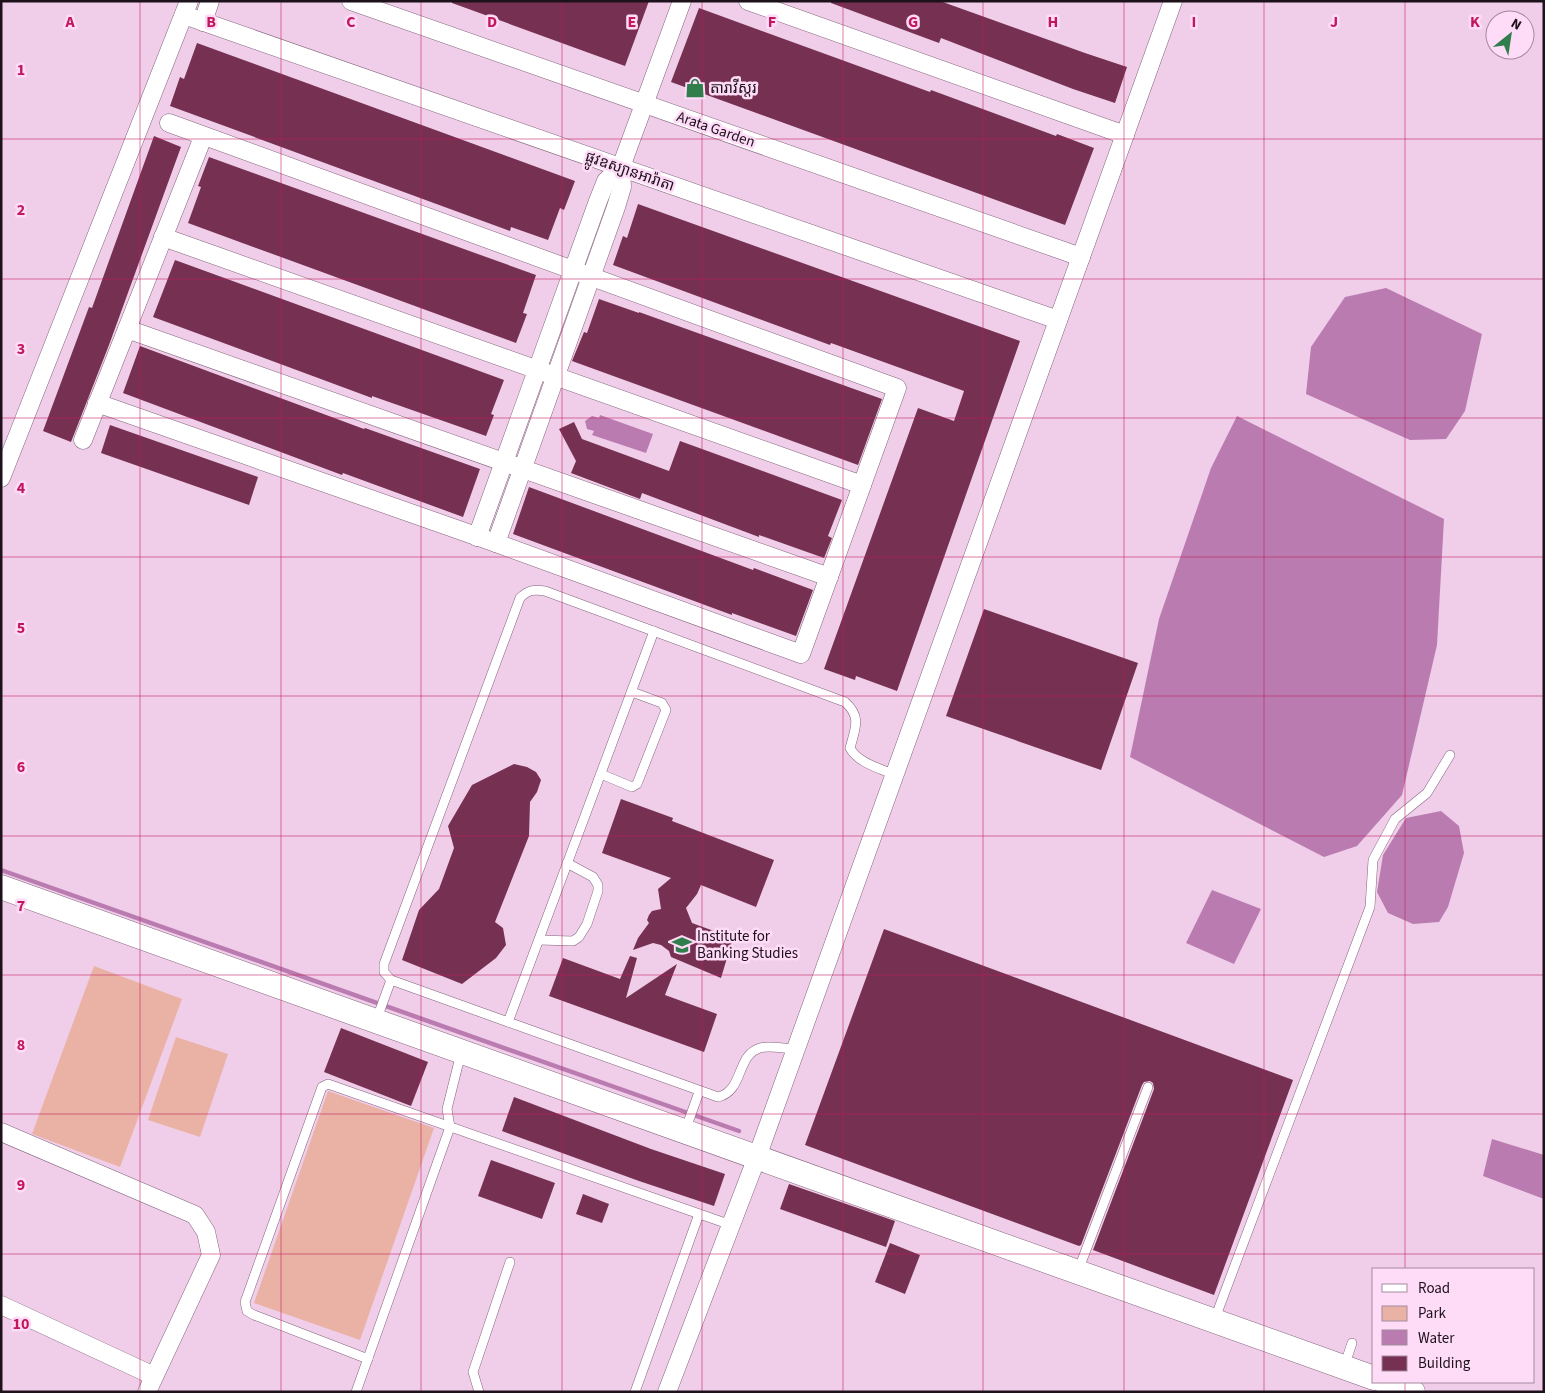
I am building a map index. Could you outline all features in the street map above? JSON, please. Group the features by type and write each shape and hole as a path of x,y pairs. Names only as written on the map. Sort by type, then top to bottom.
{"street":[{"path":"202,22 210,1"},
{"name":"Arata Garden","path":"351,1 1081,257"},
{"path":"496,543 591,278 622,187 621,167 682,1"},
{"path":"748,1 1125,135"},
{"path":"672,1390 1173,1"},
{"path":"1,478 187,8"},
{"name":"ផ្លូវឧស្យានអារ៉ាតា","path":"187,8 202,22 1058,320"},
{"path":"97,403 496,543 802,654 897,388 203,137 169,123"},
{"path":"82,440 203,137"},
{"path":"477,537 606,181 621,167"},
{"path":"163,237 862,484"},
{"path":"127,329 829,577"},
{"path":"1,887 377,1018 464,1053 686,1128 757,1157 1372,1377"},
{"path":"1,1132 195,1215 206,1232 211,1255 151,1384 1,1305"},
{"path":"1388,1383 1413,1392"}],"lane":[{"path":"796,1049 760,1048 748,1054 731,1091 725,1096 718,1097 699,1092 391,980 384,972 384,964 520,598 526,591 537,589 545,591 845,702 852,708 857,724 850,748 853,754 861,760 894,775"},
{"path":"508,1022 654,631"},
{"path":"601,774 632,787 637,784 666,710 662,703 632,692"},
{"path":"1214,1321 1370,907 1373,860 1395,819 1427,793 1450,755"},
{"path":"539,940 573,941 579,937 587,924 598,891 598,885 593,877 568,864"},
{"path":"377,1018 391,980"},
{"path":"356,1392 450,1127 447,1109 458,1065 464,1053"},
{"path":"368,1359 254,1316 247,1311 245,1302 322,1088 328,1084 731,1225"},
{"path":"1078,1271 1148,1087"},
{"path":"686,1128 699,1092"},
{"path":"635,1392 700,1214"},
{"path":"478,1392 472,1372 510,1262"},
{"path":"1344,1367 1352,1343"}],"green space":[{"path":"94,966 182,999 120,1167 32,1134"},
{"path":"176,1037 228,1054 200,1137 148,1120"},
{"path":"328,1091 434,1128 360,1340 254,1303"}],"water":[{"path":"1386,288 1482,334 1465,411 1446,439 1410,440 1306,394 1311,347 1345,297"},
{"path":"600,415 653,434 646,453 592,435 594,431 587,429 585,421 592,416 599,418"},
{"path":"1237,416 1444,519 1437,645 1402,795 1357,846 1324,857 1130,757 1159,619 1211,468"},
{"path":"1441,811 1459,826 1464,853 1448,907 1439,922 1413,924 1388,913 1377,892 1383,855 1406,818"},
{"path":"1212,890 1261,909 1234,964 1186,943"},
{"path":"1492,1139 1544,1155 1544,1199 1483,1176"}],"building":[{"path":"452,1 649,1 625,66 452,3"},
{"path":"831,1 940,1 1127,67 1115,103 1073,89 941,38 939,43 831,3"},
{"path":"699,8 930,92 931,90 1094,148 1065,225 671,82"},
{"path":"197,43 575,181 564,210 560,208 548,240 511,227 510,231 170,106 180,77 184,79"},
{"path":"154,136 181,147 109,345 71,442 43,431 89,307 92,308"},
{"path":"209,157 536,275 523,313 527,314 516,343 188,223 201,187 198,186"},
{"path":"638,204 1020,341 897,691 856,676 855,680 824,669 918,408 954,421 964,391 831,343 830,345 613,265 623,236 627,238"},
{"path":"175,260 504,380 491,414 494,415 486,436 372,396 372,398 153,317"},
{"path":"599,299 882,399 858,465 572,361 584,332 587,333"},
{"path":"140,346 364,429 480,469 463,517 343,473 342,475 123,393"},
{"path":"574,422 582,439 669,471 680,441 842,500 828,536 832,538 824,558 759,535 759,537 642,493 640,499 571,473 576,461 559,429"},
{"path":"110,425 258,477 249,505 101,453"},
{"path":"529,487 753,570 754,568 813,590 796,636 732,613 732,615 513,534"},
{"path":"984,609 1138,663 1101,770 946,716"},
{"path":"514,764 527,767 536,772 541,780 537,792 530,802 529,836 495,922 503,928 506,945 496,958 462,984 402,960 419,910 439,889 454,848 448,826 472,785"},
{"path":"621,799 673,818 672,821 774,860 756,907 701,885 697,894 686,908 692,923 733,938 721,978 671,957 669,951 661,945 653,943 633,950 638,938 649,923 647,920 649,915 652,911 661,909 658,889 671,878 602,853"},
{"path":"884,929 1293,1080 1214,1295 1093,1250 1154,1089 1153,1083 1150,1081 1144,1082 1142,1085 1079,1246 805,1145"},
{"path":"630,956 637,958 626,998 677,964 665,995 717,1014 704,1052 549,996 563,958 620,979"},
{"path":"341,1028 428,1062 411,1106 324,1072"},
{"path":"514,1097 651,1149 725,1174 714,1206 502,1131"},
{"path":"491,1160 555,1183 542,1219 478,1196"},
{"path":"789,1184 895,1221 886,1247 780,1209"},
{"path":"583,1194 609,1204 602,1223 576,1214"},
{"path":"890,1243 920,1255 905,1294 875,1282"}],"waterway":[{"path":"1,870 739,1131"}],"place":[{"name":"តារាវីស្តរ","path":"695,88"},
{"name":"Institute for Banking Studies","path":"682,945"}]}
